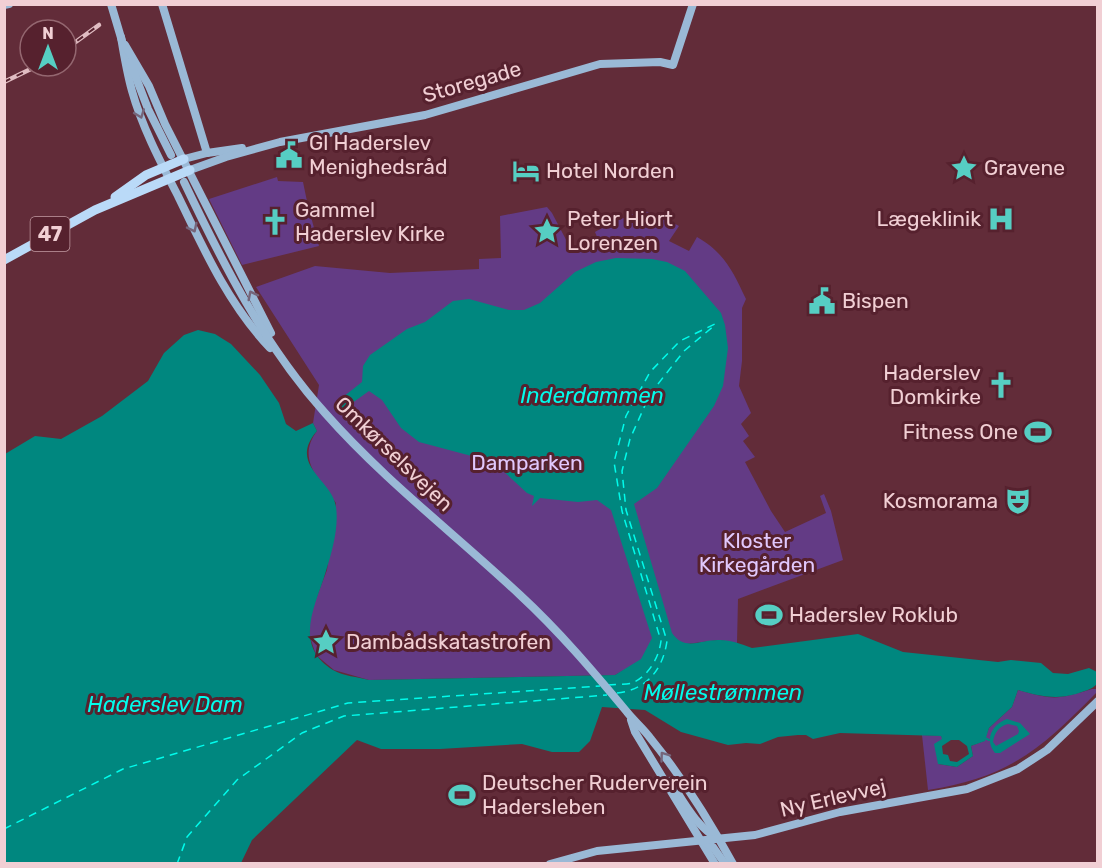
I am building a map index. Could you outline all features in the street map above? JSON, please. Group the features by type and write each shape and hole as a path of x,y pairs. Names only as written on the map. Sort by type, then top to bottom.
{"main road":[{"path":"4,5 9,4"},
{"path":"111,4 148,109 171,156"},
{"path":"162,4 207,153"},
{"name":"Storegade","path":"187,165 207,153 425,115 600,64 660,62 673,65 693,4"},
{"path":"121,37 149,86 165,124 287,366"},
{"path":"121,37 132,92 141,118 209,260 250,327 287,366"},
{"name":"Storegade","path":"187,165 280,142"},
{"path":"187,165 241,148"},
{"name":"47","path":"95,210 134,193 166,173 187,165"},
{"name":"47","path":"4,260 95,210 146,176 166,173"},
{"name":"Omkørselsvejen","path":"184,182 231,278 287,366 319,407 404,493 520,595 595,672 675,770 733,864"},
{"name":"Ny Erlevvej","path":"550,864 597,851 755,835 840,812 968,789 1018,769 1047,750 1098,701"},
{"name":"Omkørselsvejen","path":"629,714 635,732 715,864"},
{"path":"660,774 670,780 707,833 720,840"},
{"path":"701,841 713,847 725,864"}],"green space":[{"path":"277,177 278,181 303,182 319,246 242,265 209,199"},
{"name":"Damparken","path":"547,207 573,253 584,249 587,242 593,240 600,244 595,232 629,216 648,212 679,226 669,241 689,251 697,237 721,257 746,299 742,308 742,361 739,386 751,413 741,424 749,436 743,441 755,457 745,462 785,532 826,513 820,496 824,494 831,511 843,560 738,599 737,643 719,640 686,644 677,641 615,675 369,680 334,670 316,655 309,634 311,612 327,570 336,503 317,477 309,460 311,441 317,431 313,423 319,385 256,287 315,266 390,273 479,269 479,259 501,258 500,216"},
{"path":"1097,689 1097,692 1077,712 1041,745 1022,757 981,777 928,790 922,735 941,736 943,739 938,764 957,767 973,756 971,746 984,741 989,728 1012,707 1018,690 1040,696 1055,697"}],"water":[{"path":"616,258 652,259 667,262 685,271 721,313 725,325 728,348 723,386 714,406 657,488 634,504 672,633 677,639 688,643 724,640 752,648 858,634 903,652 998,662 1011,660 1041,663 1053,673 1068,674 1089,668 1097,672 1097,684 1085,691 1061,697 1018,690 1012,707 989,728 985,741 971,746 973,756 957,767 938,764 934,744 942,739 941,736 840,733 813,739 806,735 798,735 778,737 760,744 728,745 681,732 645,710 602,707 590,741 579,752 552,752 522,744 440,749 381,749 357,740 252,840 241,863 5,864 5,454 35,436 61,439 102,416 148,381 164,353 184,335 198,330 215,334 231,344 260,375 279,403 286,424 296,431 313,423 317,431 309,443 307,453 309,463 333,497 337,523 331,556 313,611 310,637 313,649 333,670 369,680 615,675 641,659 652,638 611,510 597,500 578,502 540,498 532,506 534,496 527,493 501,469 479,458 419,442 401,428 382,400 369,391 341,411 335,407 338,401 362,382 363,366 370,355 407,329 425,322 453,301 469,299 509,310 524,310 540,303 575,272 596,262","holes":["951,740 959,740 967,746 969,754 957,762 950,761 948,755 943,754 942,746"]},
{"path":"1007,719 1020,723 1030,734 1000,753 995,753 990,743 991,733","holes":["1008,724 1017,726 1018,734 996,746 993,742 1000,728"]}],"waterway":[{"path":"985,738 989,740"}],"ferry route":[{"path":"608,685 632,683 643,676 655,659 661,641 622,511 614,462 626,416 650,372 680,341 719,322"},
{"path":"617,693 637,688 652,676 662,661 667,641 626,510 622,471 630,439 650,394 684,351 715,325"},
{"path":"4,829 123,769 348,703 600,686"},
{"path":"177,864 187,837 237,780 302,733 344,716 607,695"}],"railway":[{"path":"78,40 99,25"},
{"path":"4,82 18,75"}],"place":[{"name":"Gl Haderslev Menighedsråd","path":"289,155"},
{"name":"Gravene","path":"964,168"},
{"name":"Hotel Norden","path":"526,171"},
{"name":"Lægeklinik","path":"1001,219"},
{"name":"Gammel Haderslev Kirke","path":"275,222"},
{"name":"Peter Hiort Lorenzen","path":"547,231"},
{"name":"Bispen","path":"822,301"},
{"name":"Haderslev Domkirke","path":"1001,385"},
{"name":"Fitness One","path":"1038,432"},
{"name":"Kosmorama","path":"1018,501"},
{"name":"Haderslev Roklub","path":"769,615"},
{"name":"Dambådskatastrofen","path":"326,642"},
{"name":"Deutscher Ruderverein Hadersleben","path":"462,795"}],"water label":[{"name":"Inderdammen","path":"592,395"},
{"name":"Møllestrømmen","path":"723,692"},
{"name":"Haderslev Dam","path":"165,704"}],"park label":[{"name":"Kloster Kirkegården","path":"757,553"}]}
